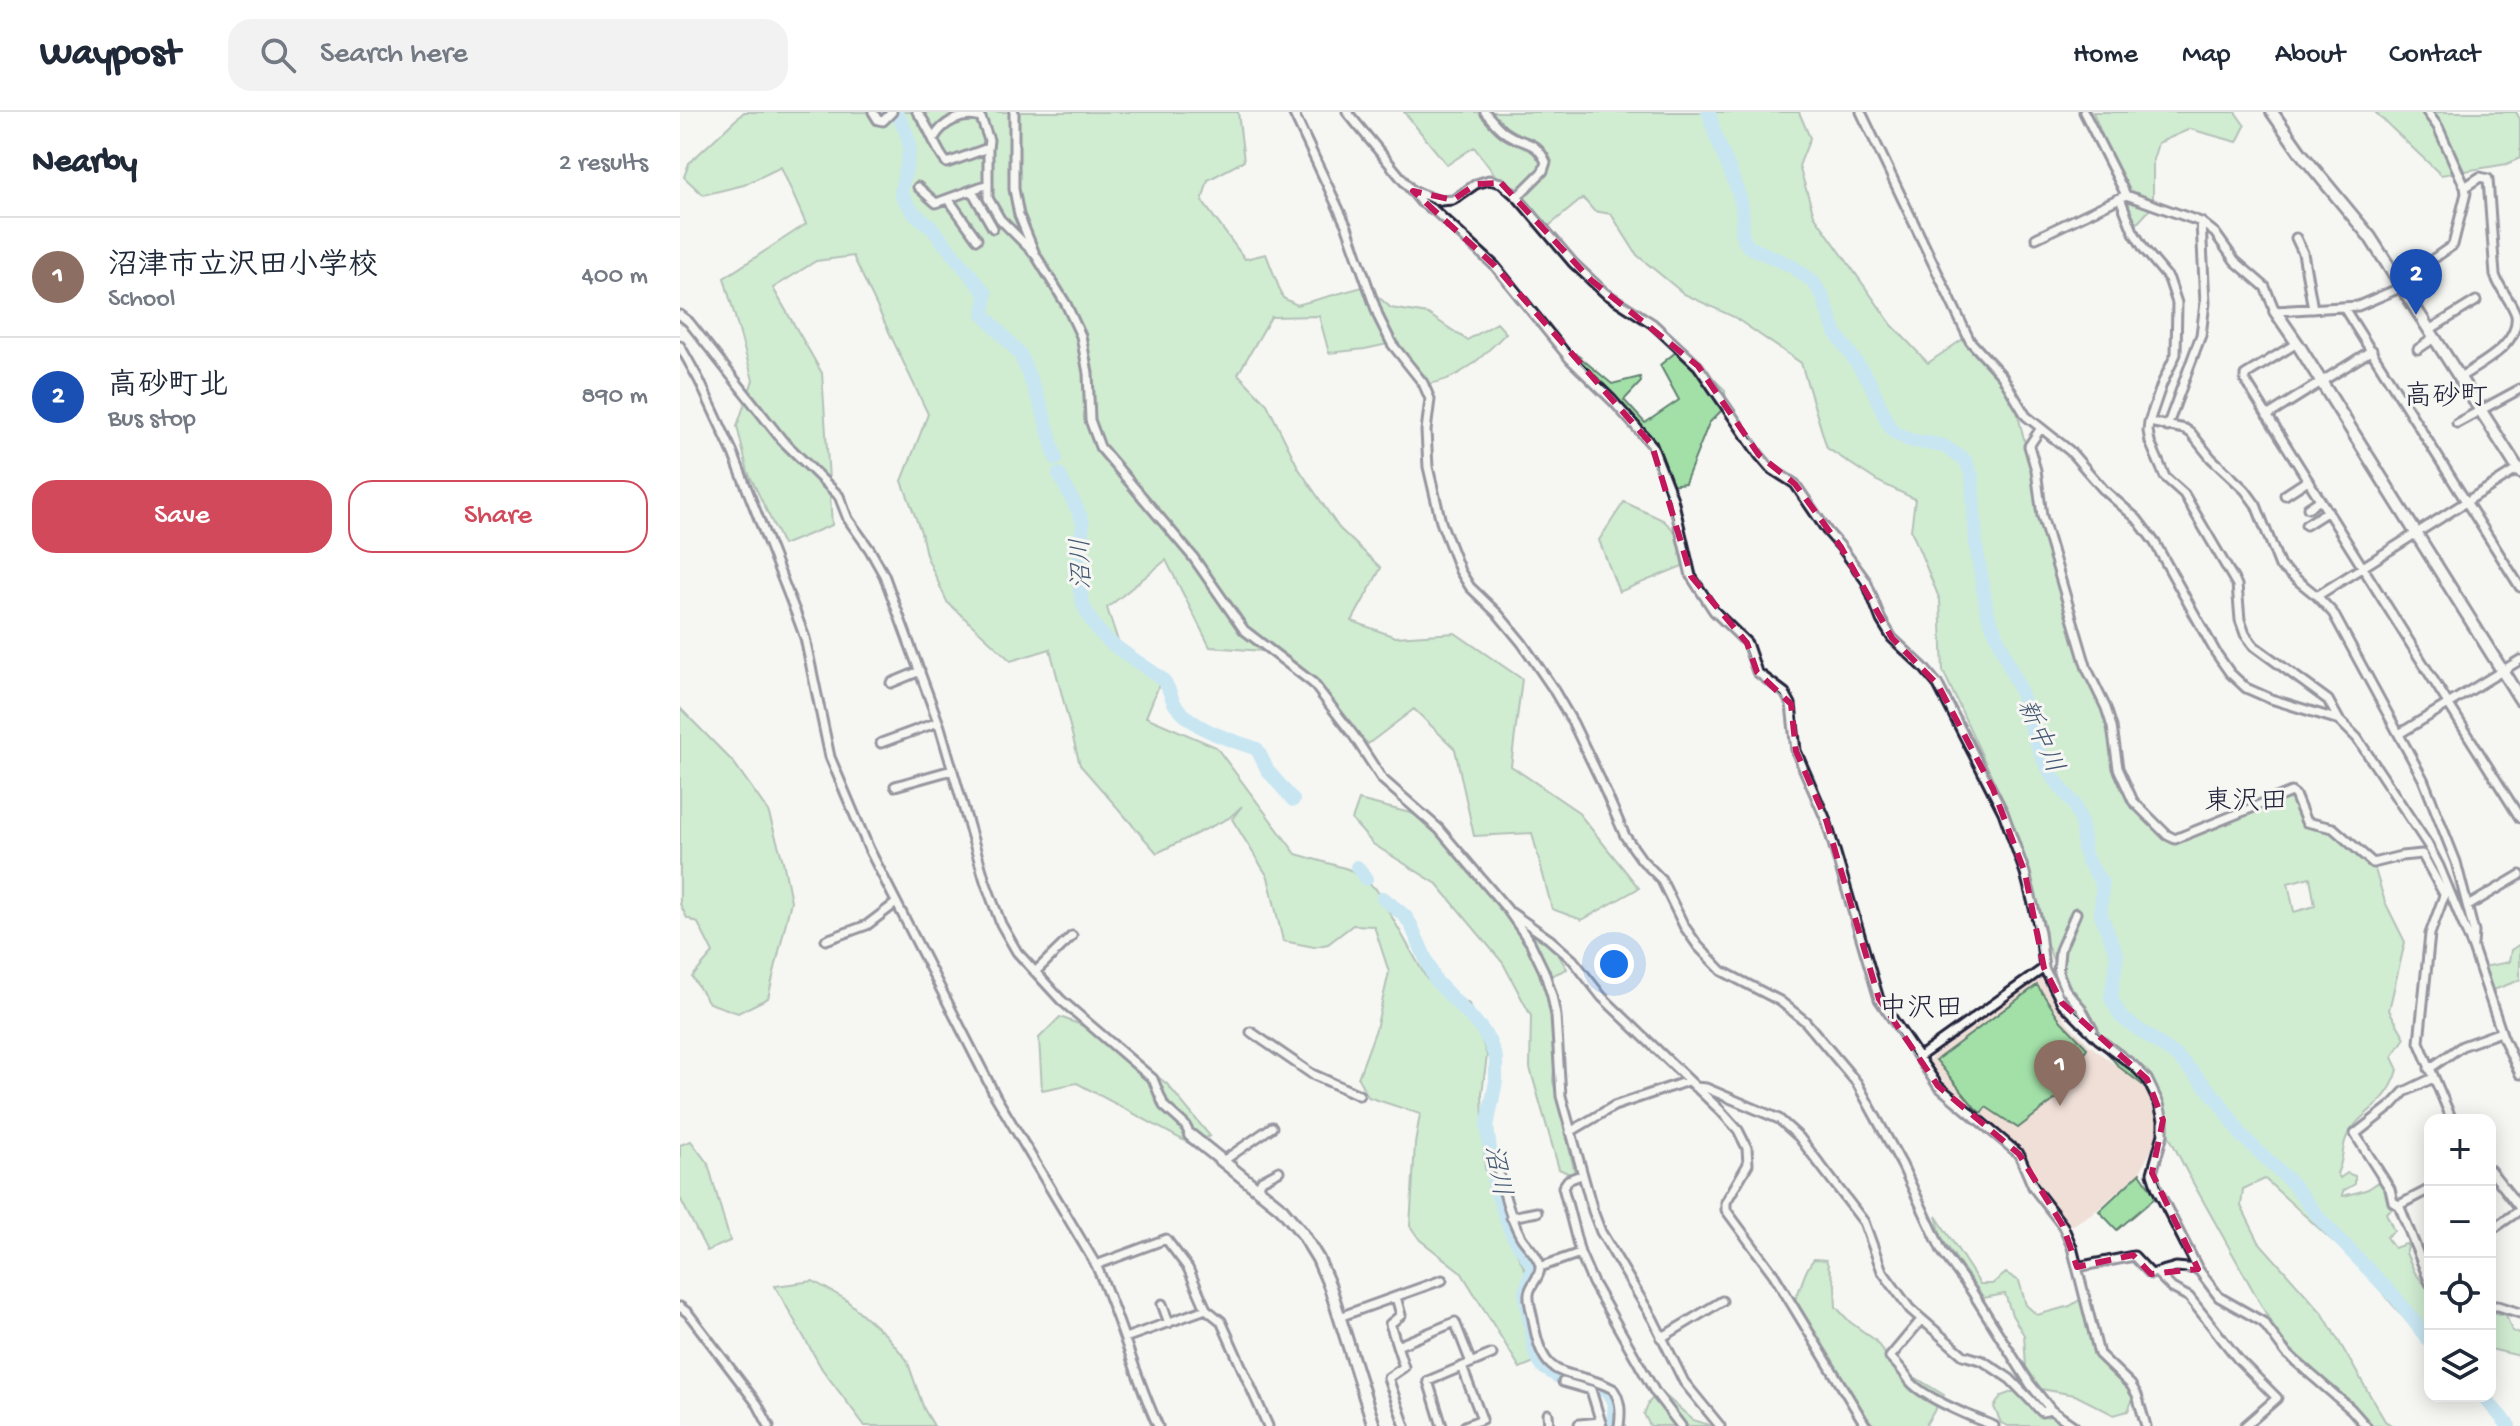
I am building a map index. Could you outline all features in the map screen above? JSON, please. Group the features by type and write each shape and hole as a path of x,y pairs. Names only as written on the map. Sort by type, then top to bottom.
{"street":[{"path":"873,112 878,120 883,121 892,112"},
{"path":"917,112 947,163 988,148"},
{"path":"1014,112 1014,189 1019,215 1035,254 1066,304 1081,336 1088,373 1090,420 1100,447 1193,557 1244,630 1313,683 1382,779 1439,829 1507,909 1530,942 1552,996 1561,1096 1581,1175 1601,1232 1653,1319 1684,1382 1720,1426"},
{"path":"1293,112 1347,227 1379,318 1392,344 1423,383 1430,399 1426,431 1428,467 1441,522 1460,571 1470,587 1522,643 1552,687 1573,723 1625,836 1661,879 1698,946 1722,971 1780,1001 1805,1021 1857,1083 1902,1165 1942,1251 1971,1290 2030,1384 2051,1410 2074,1426"},
{"path":"1347,112 1421,202 1495,266 1570,359 1652,445 1673,499 1691,576 1714,611 1747,643 1757,672 1785,693 1791,704 1796,751 1826,820 1879,999 1938,1086 2019,1154 2033,1187 2063,1226 2099,1354 2131,1385 2146,1426"},
{"path":"1485,112 1504,133 1532,144 1546,162 1543,171 1517,197"},
{"path":"1861,112 1970,341 2002,376 2026,416 2070,451 2103,489 2137,519 2155,543 2230,673 2258,694 2339,720"},
{"path":"2084,112 2123,197 2133,231 2169,279 2177,303 2176,354 2162,384 2148,431 2165,477 2184,494 2237,585 2240,620 2245,634 2254,646 2328,700 2428,845 2473,948 2501,1032 2520,1074"},
{"path":"2272,112 2317,174 2370,237 2519,471 2317,596"},
{"path":"2275,311 2344,308 2369,303 2401,285 2453,245 2465,187 2438,127 2427,112"},
{"path":"934,138 937,132 958,117 972,115 981,118 989,140 988,198 1000,219 1035,254"},
{"path":"2459,378 2506,347 2512,340 2517,317 2499,289 2495,275 2488,179 2480,177 2465,187"},
{"path":"1413,191 1440,201 1453,200 1476,184 1489,180 1501,183 1591,280 1605,293 1653,324 1698,366 1759,455 1770,468 1795,484 1866,581 1881,620 1892,638 1938,685 2003,812 2033,903 2044,968 2062,1003 2098,1039 2147,1079 2163,1120 2163,1134 2152,1173 2157,1189 2198,1269 2219,1297 2263,1322 2286,1353 2351,1409 2366,1426"},
{"path":"918,187 936,203 988,184"},
{"path":"972,191 993,228"},
{"path":"2036,238 2123,197 2201,222 2219,237 2235,261 2265,287 2275,311 2520,699"},
{"path":"949,200 977,239"},
{"path":"2167,427 2201,335 2205,303 2201,222"},
{"path":"2296,238 2303,253 2313,309"},
{"path":"2418,349 2432,334 2476,301"},
{"path":"2344,308 2520,587"},
{"path":"680,315 782,440 839,496 848,519 884,575 938,722 985,881 1001,924 1017,952 1061,1000 1153,1079 1164,1106 1185,1125 1190,1135 1281,1208 1302,1233 1318,1259 1374,1426"},
{"path":"2297,343 2245,375 2245,380 2520,818"},
{"path":"680,346 733,453 795,611 805,638 830,757 869,849 996,1097 1096,1265 1158,1426"},
{"path":"2267,416 2372,350"},
{"path":"2457,423 2520,389"},
{"path":"2149,422 2191,433 2256,505 2280,566 2333,613 2423,779 2456,862 2474,932 2473,948"},
{"path":"2041,428 2029,446 2036,470 2042,516 2087,669 2112,727 2118,768 2133,801 2167,835 2175,839 2291,792 2306,822 2333,828 2373,863 2422,854 2446,892"},
{"path":"2285,495 2308,480"},
{"path":"2308,508 2320,500"},
{"path":"2306,525 2328,511"},
{"path":"2399,734 2520,660"},
{"path":"891,683 920,671"},
{"path":"881,743 938,722"},
{"path":"895,786 952,770"},
{"path":"2468,906 2520,875"},
{"path":"2446,892 2430,934 2419,1042 2449,1114"},
{"path":"826,940 867,925 896,903"},
{"path":"1507,909 1573,960 1602,997 1738,1130 1747,1148 1748,1164 1726,1202 1726,1210 1774,1275 1866,1426"},
{"path":"2076,913 2060,950 2058,972 2065,989 2081,1008 2098,1039"},
{"path":"1035,972 1072,936"},
{"path":"1919,1057 2044,968"},
{"path":"1251,1032 1312,1074 1359,1095"},
{"path":"2429,1069 2462,1046 2501,1032"},
{"path":"2424,1262 2399,1205 2393,1202 2390,1189 2355,1134 2404,1092 2433,1078"},
{"path":"1570,1132 1614,1106 1688,1081"},
{"path":"1695,1087 1706,1088 1760,1109 1779,1119 1799,1137 1864,1222 1882,1271 1910,1309 1963,1355 1983,1361 2010,1379 2042,1412 2051,1410"},
{"path":"1223,1161 1272,1127"},
{"path":"1498,1170 1511,1217 1540,1267 1529,1294 1538,1345 1545,1360 1560,1371 1613,1389 1621,1410 1619,1426"},
{"path":"1257,1189 1262,1180 1279,1171"},
{"path":"1581,1175 1568,1180 1563,1187 1580,1253 1593,1283 1655,1392 1681,1426"},
{"path":"2496,1177 2519,1204 2496,1225"},
{"path":"2399,1205 2424,1192"},
{"path":"1511,1217 1537,1212"},
{"path":"1096,1265 1166,1239 1188,1268 1206,1309 1221,1321 1268,1426"},
{"path":"1540,1267 1580,1253"},
{"path":"2077,1267 2134,1256 2151,1274 2176,1267 2198,1269"},
{"path":"2158,1274 2172,1288 2189,1297 2238,1359 2277,1398 2245,1426"},
{"path":"1339,1317 1442,1280"},
{"path":"1108,1291 1118,1285"},
{"path":"1396,1297 1401,1315 1390,1324 1404,1367 1388,1378 1405,1426"},
{"path":"1112,1303 1123,1299"},
{"path":"1661,1338 1722,1301"},
{"path":"1162,1304 1169,1323"},
{"path":"2496,1306 2520,1313"},
{"path":"680,1307 688,1313 746,1389 769,1426"},
{"path":"1125,1338 1206,1309"},
{"path":"1118,1318 1128,1314"},
{"path":"1921,1320 1890,1357 1911,1383 1943,1403 1994,1426"},
{"path":"1397,1346 1455,1322 1471,1363"},
{"path":"1442,1426 1428,1381 1492,1354"},
{"path":"1462,1367 1482,1419 1465,1426"},
{"path":"1563,1382 1591,1390 1601,1424 1579,1424"},
{"path":"1548,1414 1549,1426"}],"highlighted area":[{"path":"1501,183 1591,280 1698,366 1759,455 1795,484 1841,547 1892,638 1938,685 1993,789 2025,873 2044,968 2062,1003 2147,1079 2163,1120 2152,1173 2198,1269 2151,1274 2133,1255 2077,1267 2063,1226 2019,1154 1938,1086 1879,999 1826,820 1796,751 1791,704 1757,672 1747,643 1691,576 1652,445 1495,266 1413,191 1453,200 1476,184"}],"shaded area":[{"path":"2038,978 2043,980 2067,1022 2089,1045 2145,1087 2163,1126 2140,1172 2097,1210 2073,1225 2068,1225 2042,1191 2021,1152 1959,1100 1930,1064 1931,1057"}],"green space":[{"path":"744,112 1238,112 1244,161 1208,180 1202,201 1245,259 1266,254 1283,298 1297,305 1366,286 1391,308 1428,314 1467,340 1497,323 1506,333 1460,373 1425,384 1392,343 1329,353 1319,316 1271,317 1238,374 1267,404 1299,469 1339,528 1381,568 1352,621 1395,637 1455,633 1522,679 1511,766 1577,811 1639,888 1582,920 1552,909 1532,833 1474,836 1455,749 1414,709 1368,744 1276,652 1210,647 1166,560 1107,608 1118,641 1163,675 1146,717 1216,747 1296,854 1348,869 1376,889 1427,979 1469,1004 1487,1055 1482,1094 1485,1168 1527,1274 1525,1331 1539,1360 1520,1368 1461,1272 1420,1240 1410,1226 1420,1114 1368,1097 1358,1078 1376,1029 1389,972 1374,926 1353,925 1328,944 1314,947 1283,941 1268,877 1232,819 1242,806 1229,818 1157,853 1080,765 1050,649 1011,661 947,602 926,555 902,481 928,414 853,256 816,261 773,288 822,373 832,525 783,545 748,472 737,426 753,380 724,278 806,224 781,167 744,185 703,195 684,177 689,163"},
{"path":"1404,112 1799,112 1810,138 1799,166 1814,215 1892,325 1928,363 1963,339 2013,395 2049,540 2086,664 2106,708 2119,784 2129,801 2154,828 2175,842 2291,792 2308,821 2326,824 2373,863 2385,902 2405,942 2389,1010 2405,1038 2392,1057 2398,1070 2388,1092 2347,1136 2337,1173 2340,1178 2347,1173 2355,1176 2355,1184 2343,1191 2343,1196 2386,1182 2393,1208 2386,1213 2394,1231 2386,1237 2394,1248 2406,1244 2406,1253 2415,1273 2424,1283 2424,1339 2360,1266 2265,1179 2243,1189 2241,1206 2259,1242 2323,1314 2385,1421 2393,1426 2360,1426 2353,1421 2351,1409 2279,1337 2187,1172 2144,1086 2118,1066 2076,1014 2055,981 2058,972 2005,805 1943,671 1940,600 1911,530 1915,499 1877,481 1827,448 1801,363 1734,317 1684,294 1637,255 1611,214 1594,211 1583,198 1549,226 1495,175 1474,147 1447,165","holes":["2310,877 2315,906 2294,912 2288,883"]},
{"path":"2093,112 2235,112 2245,126 2237,142 2190,129 2158,143 2153,160 2153,206 2134,227 2127,199"},
{"path":"2375,112 2516,112 2520,119 2520,158 2507,164 2441,175"},
{"path":"1676,352 1692,358 1725,390 1726,406 1709,423 1685,483 1670,485 1652,445 1575,364 1576,354 1612,384 1640,377 1641,382 1624,400 1645,423 1679,400 1660,365"},
{"path":"1624,502 1663,520 1678,534 1685,565 1619,592 1599,540"},
{"path":"680,708 734,763 768,811 791,901 768,998 738,1013 709,1003 692,977 713,953 698,923 687,918 680,904"},
{"path":"1359,800 1426,817 1510,914 1557,952 1567,969 1546,978 1559,1009 1553,1081 1576,1177 1559,1169 1530,1068 1531,1016 1503,963 1437,884 1373,844 1352,820"},
{"path":"2520,944 2520,980 2491,991 2483,967 2509,962 2511,950"},
{"path":"2037,985 2061,1021 2087,1048 2068,1077 2072,1082 2066,1091 2018,1128 1986,1107 1981,1113 1976,1109 1936,1060"},
{"path":"1060,1017 1100,1032 1167,1084 1210,1136 1190,1144 1077,1083 1042,1090 1039,1038"},
{"path":"691,1141 708,1164 730,1241 707,1251 680,1198 680,1145"},
{"path":"2140,1173 2156,1197 2117,1230 2099,1211"},
{"path":"1936,1216 1980,1284 1992,1284 2006,1273 2019,1281 2026,1305 2037,1315 2070,1306 2081,1299 2097,1349 2105,1362 2127,1383 2134,1396 2128,1411 2114,1415 2075,1395 2041,1389 2026,1367 2024,1335 2012,1315 2005,1294 1984,1298 1942,1239"},
{"path":"1814,1259 1826,1260 1835,1284 1836,1307 1850,1322 1875,1340 1897,1371 1916,1378 1944,1395 1925,1426 1875,1426 1863,1414 1795,1299"},
{"path":"813,1281 845,1299 886,1335 907,1360 924,1409 934,1426 865,1426 822,1369 775,1286"},
{"path":"2496,1313 2506,1315 2512,1331 2520,1334 2520,1356 2496,1350"},
{"path":"1660,1391 1693,1420 1712,1426 1650,1426 1644,1414 1649,1402"},
{"path":"2015,1391 2042,1412 2071,1426 2008,1426 2001,1423 1994,1407 2001,1396"}],"waterway":[{"name":"沼川","path":"888,112 898,116 908,138 909,155 901,194 913,212 931,227 986,294 983,314 1020,354 1042,408 1056,459"},
{"name":"新中川","path":"1709,112 1739,194 1745,242 1749,247 1792,266 1813,282 1822,295 1835,332 1870,382 1895,433 1909,440 1944,446 1966,461 1972,477 1976,545 1987,612 2022,696 2044,761 2074,804 2081,821 2087,860 2102,883 2101,915 2117,955 2111,998 2121,1017 2177,1056 2200,1080 2242,1136 2292,1183 2320,1219 2397,1299 2424,1334"},
{"name":"沼川","path":"1059,474 1083,524 1078,576 1083,604 1097,630 1162,679 1176,706 1193,722 1257,749 1268,771 1293,800"},
{"name":"沼川","path":"1357,867 1366,879"},
{"name":"沼川","path":"1383,898 1405,916 1435,980 1481,1028 1496,1058 1496,1081 1487,1127 1495,1188 1512,1234 1533,1267 1525,1293 1535,1353 1543,1367 1557,1376 1601,1388 1608,1393 1615,1403 1613,1426"},
{"name":"新中川","path":"2488,1402 2509,1426"}],"place":[{"name":"高砂町北","path":"2416,315"},
{"name":"沼津市立沢田小学校","path":"2060,1106"}],"district":[{"name":"高砂町","path":"2446,398"},
{"name":"東沢田","path":"2246,803"},
{"name":"中沢田","path":"1921,1010"}]}
